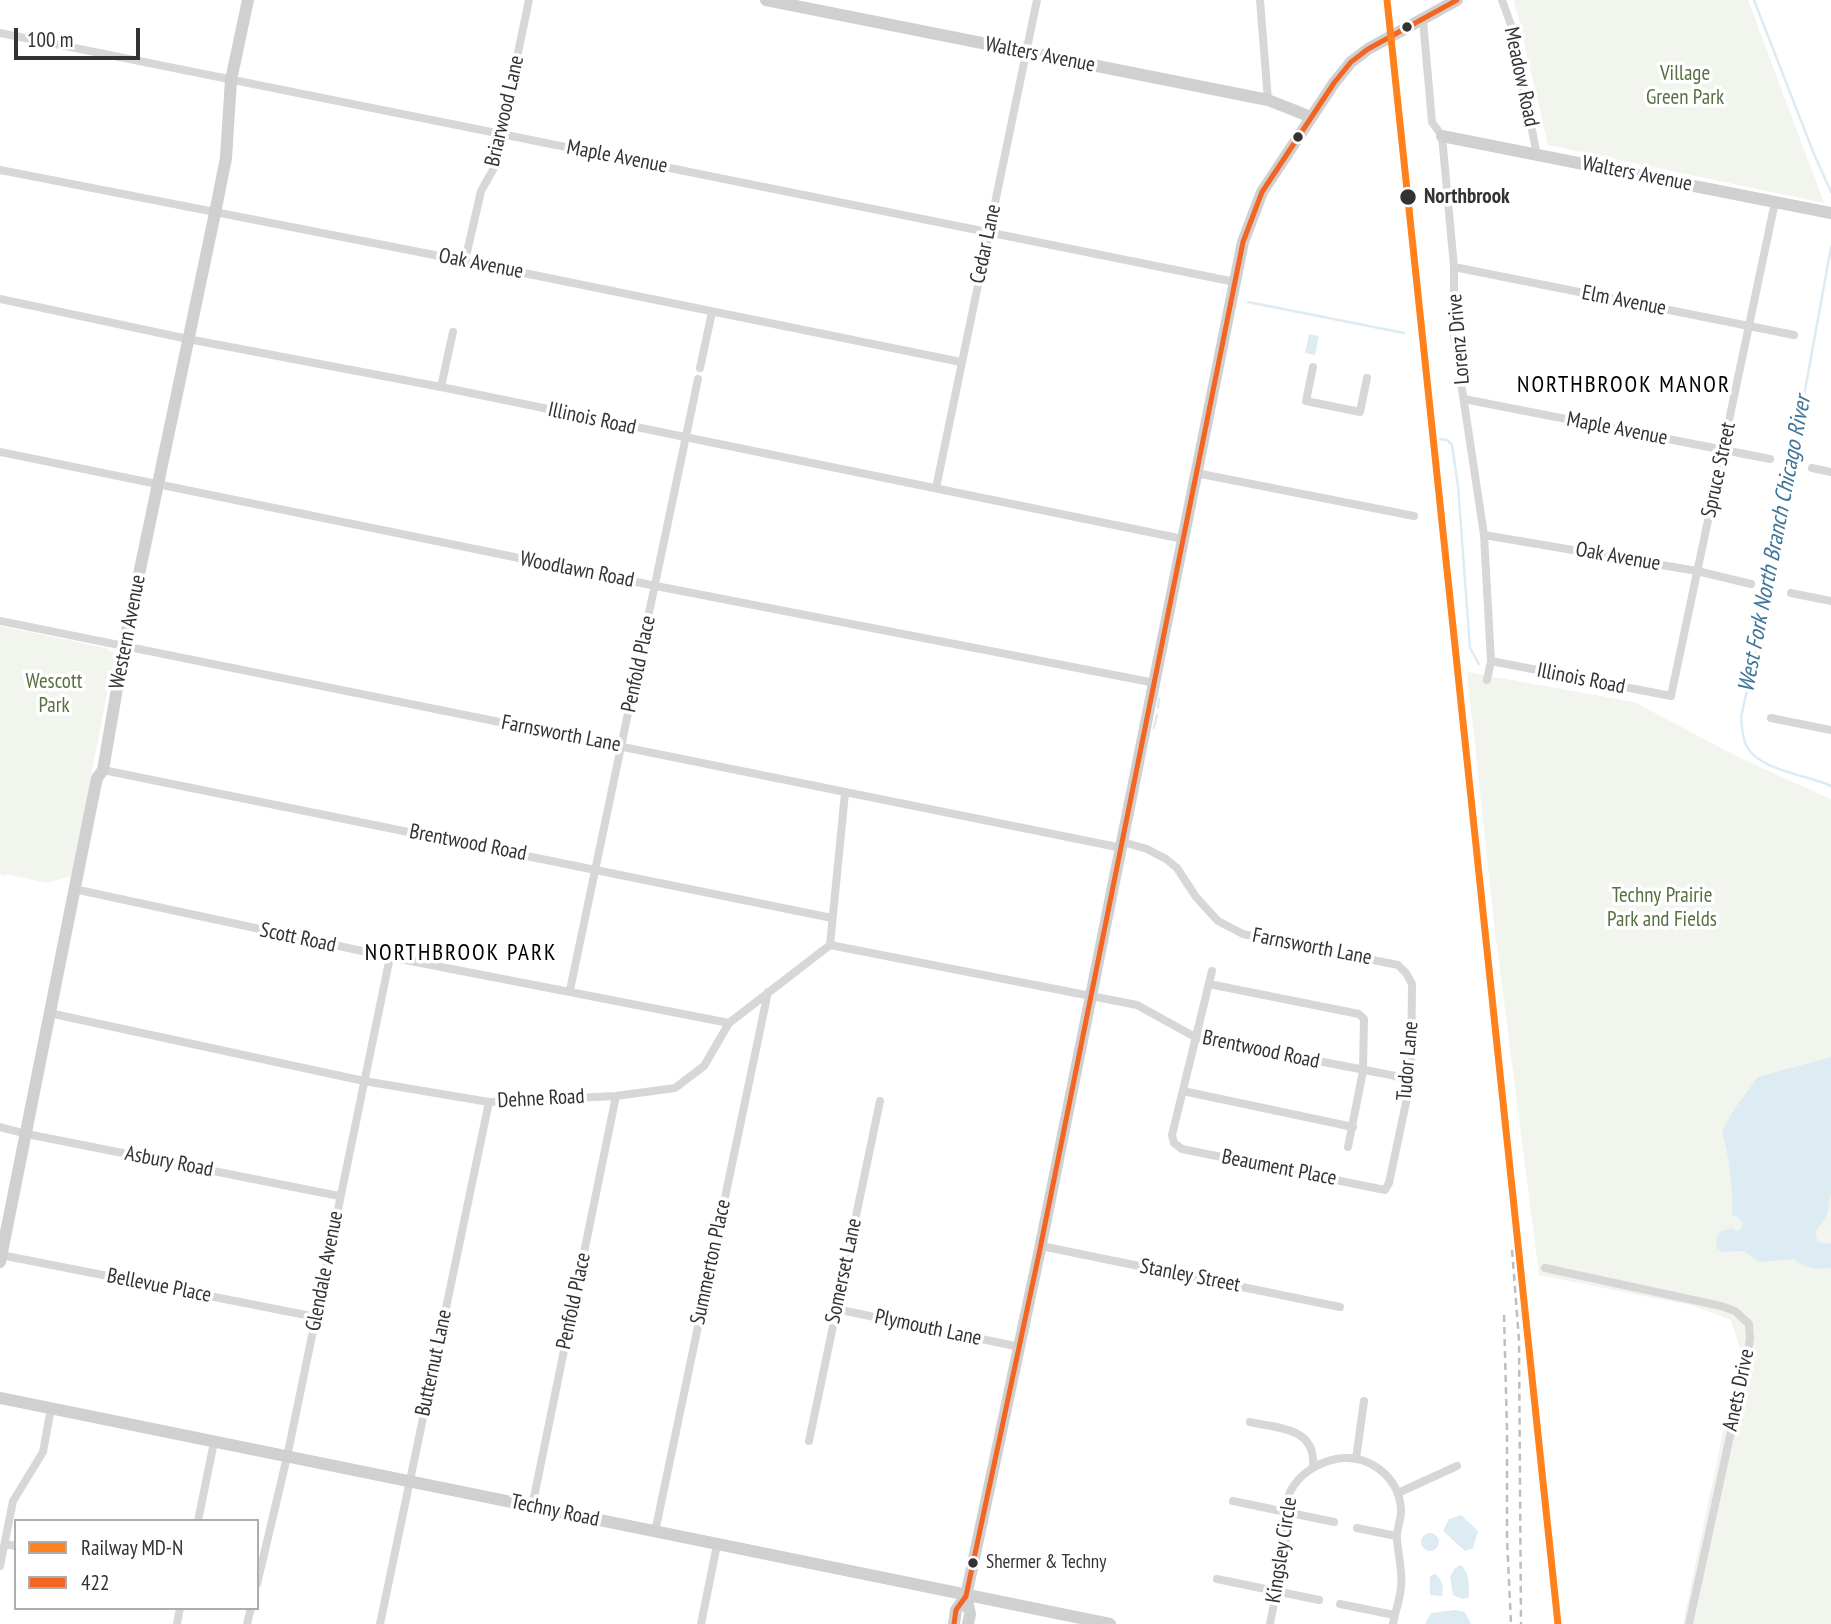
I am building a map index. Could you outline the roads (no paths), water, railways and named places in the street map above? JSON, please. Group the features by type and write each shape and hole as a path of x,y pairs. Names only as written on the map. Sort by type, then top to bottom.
{"main road":[{"name":"Western Avenue","path":"1,1258 74,890 97,778 103,770 124,646 226,158 232,79 248,0"},
{"name":"Walters Avenue","path":"766,0 1268,100 1311,117"},
{"path":"954,1624 956,1610 966,1596 1041,1246 1243,242 1262,192 1351,62 1368,49 1457,0"},
{"name":"Walters Avenue","path":"1442,136 1828,212"},
{"name":"Techny Road","path":"0,1398 1110,1624"},
{"path":"966,1596 970,1614 968,1624"}],"street":[{"name":"Briarwood Lane","path":"465,261 481,191 494,168 529,0"},
{"name":"Cedar Lane","path":"936,488 1037,0"},
{"path":"1260,0 1268,100"},
{"name":"Meadow Road","path":"1502,0 1511,25 1537,155"},
{"name":"Lorenz Drive","path":"1423,20 1432,122 1442,136 1454,267 1454,337 1484,535 1491,661"},
{"name":"Maple Avenue","path":"0,33 1235,282"},
{"name":"Oak Avenue","path":"0,170 961,362"},
{"name":"Spruce Street","path":"1671,696 1775,201"},
{"name":"Elm Avenue","path":"1454,267 1794,335"},
{"name":"Illinois Road","path":"0,299 1183,539"},
{"path":"700,368 712,312"},
{"path":"441,387 453,332"},
{"path":"1313,367 1306,401 1360,412 1367,378"},
{"name":"Penfold Place","path":"570,990 698,379"},
{"name":"Maple Avenue","path":"1464,399 1770,459"},
{"name":"Woodlawn Road","path":"0,452 656,586 1155,683"},
{"path":"1812,468 1831,472"},
{"path":"1196,473 1414,516"},
{"name":"Oak Avenue","path":"1484,535 1698,571 1751,584"},
{"path":"1791,593 1831,601"},
{"name":"Farnsworth Lane","path":"0,621 845,793 1123,845 1157,854 1178,868 1196,897 1227,926 1243,934 1398,965 1406,973"},
{"path":"1487,680 1491,661"},
{"name":"Illinois Road","path":"1491,661 1671,696"},
{"path":"1771,718 1831,730"},
{"name":"Brentwood Road","path":"103,770 832,918"},
{"path":"830,945 845,793"},
{"name":"Scott Road","path":"74,890 390,957 729,1023"},
{"name":"Brentwood Road","path":"830,945 1137,1005 1195,1037 1411,1079"},
{"name":"Dehne Road","path":"49,1013 364,1081 489,1102 616,1096 674,1088 704,1066 729,1023 830,945"},
{"name":"Glendale Avenue","path":"259,1576 287,1457 390,957"},
{"path":"1212,971 1202,1022 1195,1037 1183,1091 1353,1126"},
{"name":"Tudor Lane","path":"1385,1189 1389,1183 1411,1079 1412,984 1406,973"},
{"path":"1209,984 1359,1014 1364,1019 1363,1071 1348,1147"},
{"name":"Summerton Place","path":"655,1532 768,992"},
{"name":"Beaument Place","path":"1183,1091 1172,1135 1174,1143 1182,1149 1385,1189"},
{"name":"Penfold Place","path":"532,1507 616,1096"},
{"name":"Somerset Lane","path":"809,1441 880,1101"},
{"name":"Butternut Lane","path":"380,1624 489,1102"},
{"name":"Asbury Road","path":"0,1127 340,1196"},
{"name":"Stanley Street","path":"1041,1246 1340,1307"},
{"name":"Bellevue Place","path":"1,1258 316,1317"},
{"name":"Anets Drive","path":"1545,1268 1721,1306 1735,1311 1749,1324 1747,1358 1689,1624"},
{"name":"Plymouth Lane","path":"836,1309 1020,1346"},
{"path":"1356,1458 1364,1401"},
{"path":"0,1566 13,1501 43,1452 51,1408"},
{"path":"1250,1422 1299,1433 1310,1441 1314,1454 1313,1467 1341,1458 1356,1458 1379,1468 1390,1479 1398,1493 1401,1509 1396,1536 1401,1587 1394,1620 1340,1604"},
{"path":"198,1519 214,1442"},
{"path":"1398,1493 1457,1465"},
{"name":"Kingsley Circle","path":"1270,1624 1286,1539 1286,1512 1290,1491 1301,1476 1313,1467"},
{"path":"1233,1501 1334,1522"},
{"path":"1357,1528 1396,1536"},
{"path":"5,1544 14,1546"},
{"path":"701,1624 717,1545"},
{"path":"1217,1579 1319,1600"}],"waterway":[{"name":"West Fork North Branch Chicago River","path":"1754,0 1831,192"},
{"name":"West Fork North Branch Chicago River","path":"1831,247 1766,606 1741,717 1746,745 1761,760 1784,771 1831,786"},
{"path":"1248,302 1404,333"},
{"path":"1440,439 1447,440 1452,445 1458,486 1470,648 1479,664"},
{"path":"1158,708 1159,699"},
{"path":"1154,728 1157,715"}],"railway":[{"path":"1512,1250 1519,1340 1521,1624"},
{"path":"1504,1315 1511,1624"}],"rail line":[{"name":"MD-N","path":"1387,0 1558,1624"}],"place":[{"name":"Northbrook","path":"1408,197"},
{"name":"Shermer & Techny","path":"973,1563"}],"district":[{"name":"NORTHBROOK MANOR","path":"1624,385"},
{"name":"NORTHBROOK PARK","path":"461,953"}],"park label":[{"name":"Village Green Park","path":"1685,86"},
{"name":"Wescott Park","path":"54,694"},
{"name":"Techny Prairie Park and Fields","path":"1662,908"}]}
